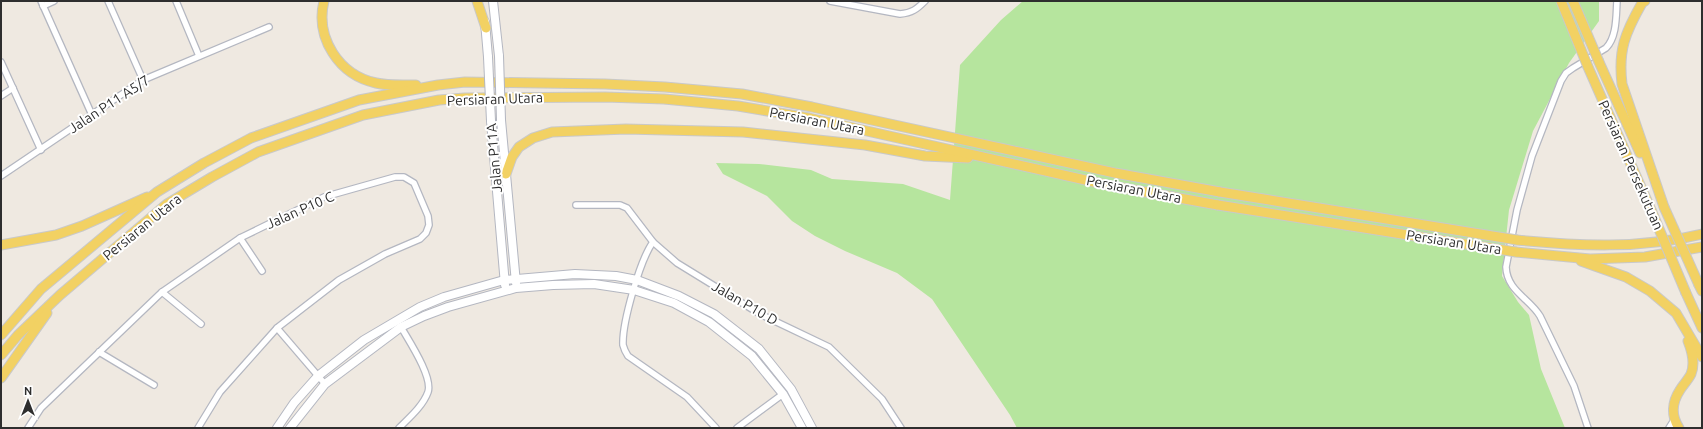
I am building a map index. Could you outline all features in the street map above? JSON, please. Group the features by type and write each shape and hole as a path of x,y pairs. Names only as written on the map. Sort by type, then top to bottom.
{"main road":[{"path":"324,1 322,19 326,40 332,53 349,70 361,78 376,83 391,85 438,85"},
{"path":"477,1 486,28"},
{"name":"Persiaran Persekutuan","path":"1561,1 1588,67 1702,328"},
{"name":"Persiaran Persekutuan","path":"1573,1 1701,288"},
{"path":"1646,1 1642,3 1627,29 1620,64 1622,84 1664,207"},
{"name":"Persiaran Utara","path":"1,334 41,289 157,192 251,138 359,100 438,85 464,82 665,86 742,94 812,107 1115,173 1220,192 1517,240 1554,244 1641,244 1702,234"},
{"name":"Persiaran Utara","path":"1,355 18,335 60,295 167,204 212,177 258,152 363,115 439,100 465,98 605,97 664,99 738,106 809,118 1112,186 1218,205 1516,252 1590,259 1645,257 1702,247"},
{"path":"506,174 512,157 519,147 533,138 552,132 626,129 743,132 857,144 925,156 991,159"},
{"path":"1,245 56,235 82,226 157,192"},
{"path":"1577,258 1593,266 1626,277 1644,287 1676,314 1702,357"},
{"path":"1,378 60,295"},
{"path":"1674,425 1674,402 1678,392 1690,375 1692,365 1692,355 1689,344 1676,314"}],"street":[{"path":"54,1 42,3 92,115"},
{"path":"108,1 143,80"},
{"path":"176,1 199,56"},
{"name":"Jalan P11A","path":"481,1 486,28 491,121 505,290"},
{"name":"Jalan P11A","path":"492,1 499,56 501,120 516,288"},
{"path":"830,1 900,14 908,14 916,10 925,1"},
{"path":"1588,428 1574,386 1540,316 1535,308 1513,288 1506,274 1506,266 1516,210 1532,156 1561,81 1569,70 1606,48 1610,44 1615,27 1617,1"},
{"name":"Jalan P11 A5/7","path":"1,176 143,80 269,27"},
{"path":"1,62 41,150"},
{"path":"1,96 13,88"},
{"name":"Jalan P10 C","path":"28,428 41,408 162,292 240,238 324,197 395,177 404,177 414,183 428,216 429,226 426,233 420,239 385,254 339,280 277,328 220,392 198,428"},
{"name":"Jalan P10 D","path":"576,205 624,206 654,242 678,263 760,314 829,346 882,399 902,428"},
{"path":"240,238 262,272"},
{"path":"654,242 647,250 634,290 624,332 623,347 628,356 687,397 716,428"},
{"path":"277,428 294,403 318,376 364,340 397,319 420,307 444,298 504,280 575,274 616,276 637,280 678,296 714,314 760,349 791,389 812,428"},
{"path":"290,428 325,384 401,327 448,307 505,290 553,285 594,284 634,290 674,303 710,322 752,356 783,394 802,428"},
{"path":"162,292 201,324"},
{"path":"399,428 421,404 428,392 427,376 401,327"},
{"path":"277,328 325,384"},
{"path":"99,352 154,385"},
{"path":"737,428 783,394"}],"green space":[{"path":"1023,1 1599,1 1599,21 1569,63 1533,131 1509,210 1502,276 1518,302 1529,315 1541,369 1565,428 1017,428 1010,415 932,299 897,273 845,251 815,236 792,221 767,196 723,174 716,163 759,164 811,170 832,179 903,184 950,200 960,65 1001,20"}]}
